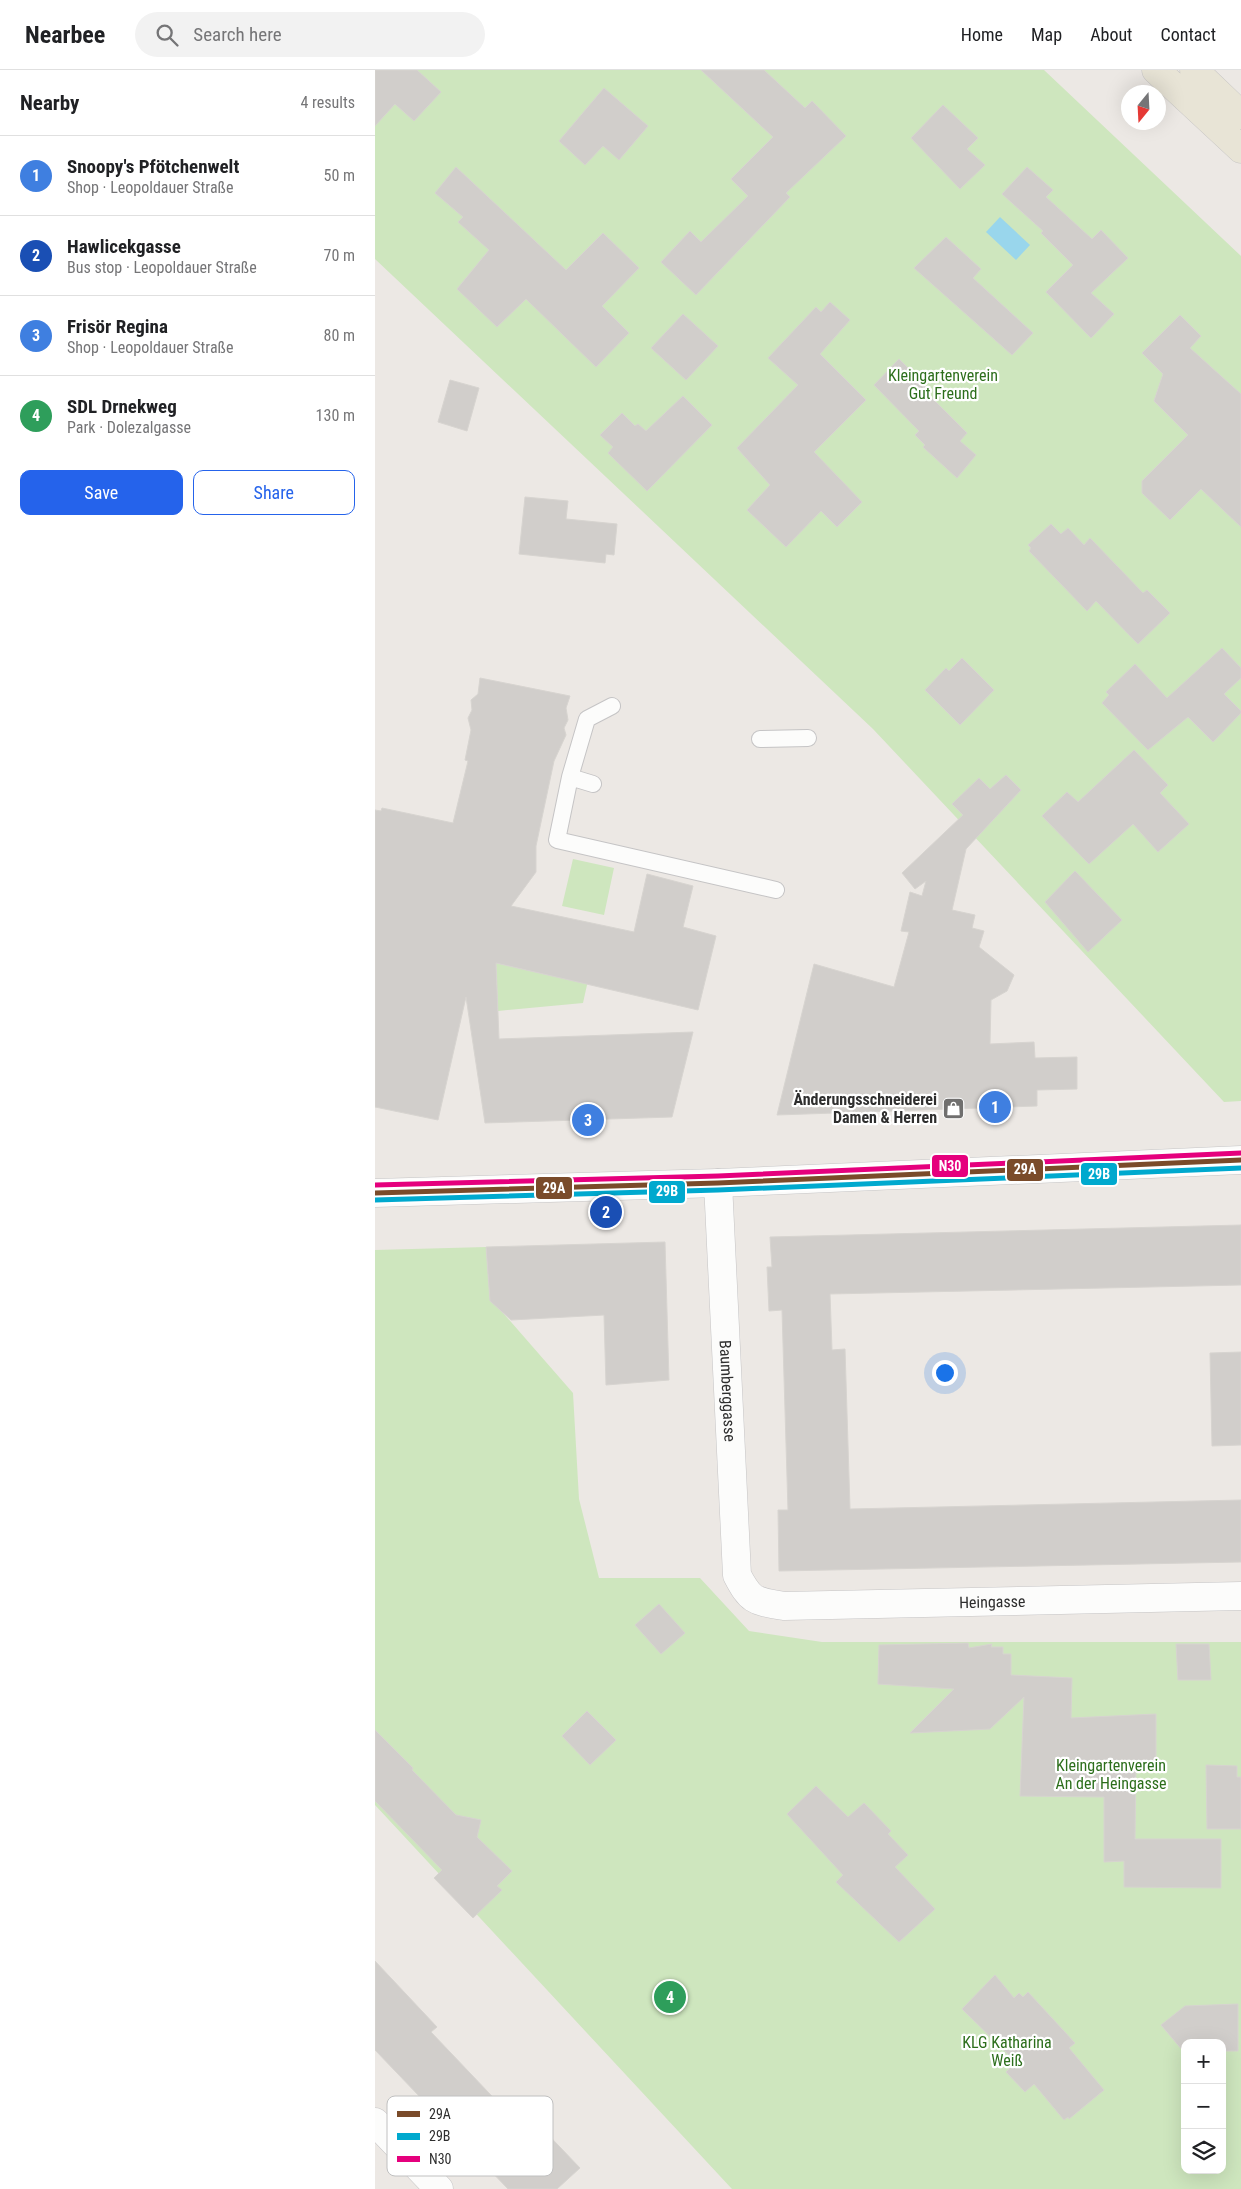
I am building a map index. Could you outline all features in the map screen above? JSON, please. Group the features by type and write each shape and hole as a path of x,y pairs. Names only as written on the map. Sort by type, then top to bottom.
{"main road":[{"path":"1157,70 1241,149"},
{"path":"1194,70 1241,115"}],"street":[{"path":"375,1194 718,1183 1241,1160"},
{"name":"Baumberggasse","path":"718,1183 737,1575 747,1594"},
{"name":"Heingasse","path":"747,1594 761,1602 784,1606 1241,1596"},
{"path":"375,2122 387,2135"},
{"path":"427,2176 439,2189"}],"lane":[{"path":"612,706 587,719 571,777 557,840 776,890"},
{"path":"760,739 808,738"},
{"path":"571,777 593,784"}],"green space":[{"name":"Kleingartenverein Gut Freund","path":"375,70 1044,70 1241,256 1241,1101 1224,1102 873,729 375,259"},
{"path":"573,859 614,868 604,915 562,906"},
{"path":"583,921 600,926 583,1003 498,1011 496,963 571,980"},
{"path":"486,1247 490,1298 573,1393 579,1499 599,1578 700,1578 749,1631 822,1642 1241,1642 1241,2189 732,2189 375,1805 375,1250"}],"water":[{"path":"1000,217 1030,245 1016,260 986,232"}],"building":[{"path":"375,70 417,70 441,92 414,121 395,104 375,126"},
{"path":"701,70 764,70 805,108 812,101 846,136 786,193 790,197 696,295 661,262 690,231 701,242 748,196 731,179 773,137"},
{"path":"604,88 648,126 619,160 603,146 585,165 559,141"},
{"path":"943,105 978,138 967,149 985,165 960,189 911,138"},
{"path":"456,167 566,270 603,233 639,268 602,306 629,333 596,367 526,299 497,327 457,289 489,250 458,222 463,217 435,193"},
{"path":"1027,167 1053,190 1046,197 1092,239 1101,230 1128,258 1091,293 1114,314 1091,338 1046,292 1073,265 1041,233 1043,231 1002,194"},
{"path":"946,237 981,269 973,278 1033,333 1012,355 914,268"},
{"path":"830,302 850,320 820,354 866,400 814,452 862,502 837,527 821,511 786,547 747,510 770,485 737,448 798,385 768,358 816,307 821,312"},
{"path":"683,314 718,346 686,380 651,348"},
{"path":"1180,315 1201,336 1190,348 1241,394 1241,527 1201,489 1170,520 1142,493 1142,481 1188,435 1154,401 1163,374 1142,353"},
{"path":"899,359 931,391 928,394 967,433 960,441 976,455 957,478 923,447 925,445 915,435 919,431 874,385"},
{"path":"450,380 479,388 467,431 438,422"},
{"path":"683,396 712,425 647,491 608,453 613,447 600,435 622,413 635,426 638,424 646,431"},
{"path":"525,497 568,501 566,519 617,524 614,555 606,554 605,563 519,554"},
{"path":"1051,524 1061,534 1068,528 1084,545 1090,538 1143,593 1147,590 1170,613 1138,644 1096,601 1087,611 1029,551 1031,548 1028,545"},
{"path":"1222,648 1241,668 1241,678 1224,694 1241,713 1213,742 1188,717 1148,750 1102,703 1109,695 1106,692 1135,664 1167,698"},
{"path":"962,658 994,690 960,725 925,690 946,668 949,671"},
{"path":"480,678 570,696 566,708 568,720 564,728 566,735 554,761 536,846 536,872 511,906 634,932 647,874 693,886 683,927 716,936 698,1010 496,963 499,1039 693,1032 672,1117 485,1123 466,997 438,1120 375,1107 375,810 381,811 382,808 453,823 468,761 465,760 471,730 468,718 472,710 471,700 478,694"},
{"path":"1134,750 1168,785 1160,793 1189,824 1158,852 1133,824 1089,864 1042,816 1067,792 1078,802"},
{"path":"1006,775 1021,790 966,849 952,910 975,915 972,928 984,931 979,947 1014,975 1007,991 991,1000 990,1044 1034,1042 1035,1058 1077,1057 1077,1089 1037,1090 1037,1106 777,1115 814,964 894,987 909,932 901,931 910,892 922,896 926,881 915,889 902,873 963,815 952,804 979,778 990,789"},
{"path":"1075,871 1122,920 1088,952 1045,902"},
{"path":"1241,1225 1241,1285 830,1294 832,1350 845,1349 850,1509 1241,1500 1241,1562 779,1571 778,1510 788,1510 782,1310 769,1311 767,1267 772,1267 770,1237"},
{"path":"665,1242 669,1380 606,1385 604,1315 511,1320 490,1301 486,1247"},
{"path":"1241,1352 1241,1445 1212,1446 1210,1353"},
{"path":"659,1604 685,1633 661,1654 635,1625"},
{"path":"968,1643 969,1648 992,1644 991,1647 1003,1647 1003,1654 1011,1654 1011,1675 1072,1678 1071,1718 1156,1714 1156,1766 1136,1766 1135,1839 1221,1839 1221,1888 1124,1887 1124,1861 1104,1862 1104,1797 1020,1796 1024,1697 990,1729 910,1733 954,1689 878,1684 879,1645"},
{"path":"1176,1644 1209,1644 1211,1680 1178,1680"},
{"path":"587,1711 616,1740 590,1765 562,1736"},
{"path":"375,1730 456,1815 481,1820 477,1837 512,1871 497,1886 502,1890 473,1918 434,1878 442,1870 375,1801"},
{"path":"1206,1765 1237,1766 1237,1777 1241,1777 1241,1829 1207,1829"},
{"path":"816,1786 848,1817 864,1803 891,1831 888,1834 908,1855 895,1867 935,1909 899,1942 836,1882 843,1875 787,1814"},
{"path":"375,1961 437,2027 431,2032 492,2096 419,2096 375,2050"},
{"path":"995,1975 1014,1998 1019,1993 1023,1997 1028,1992 1075,2043 1069,2048 1104,2090 1069,2119 1068,2117 1064,2120 1034,2084 1025,2092 1006,2072 1016,2062 962,2009"},
{"path":"1238,2004 1238,2051 1226,2051 1226,2039 1181,2039 1181,2049 1161,2025 1185,2006"},
{"path":"553,2140 580,2168 557,2189 508,2189 496,2176 553,2176"}],"transit line":[{"name":"N30","path":"375,1185 718,1176 1241,1153"},
{"name":"29A","path":"375,1193 718,1183 1241,1160"},
{"name":"29B","path":"375,1200 718,1190 1241,1168"}],"place":[{"name":"Snoopy's Pfötchenwelt","path":"995,1107"},
{"name":"Änderungsschneiderei Damen & Herren","path":"953,1108"},
{"name":"Frisör Regina","path":"588,1120"},
{"name":"Hawlicekgasse","path":"606,1212"},
{"name":"SDL Drnekweg","path":"670,1997"}],"park label":[{"name":"Kleingartenverein An der Heingasse","path":"1111,1774"},
{"name":"KLG Katharina Weiß","path":"1007,2051"}]}
